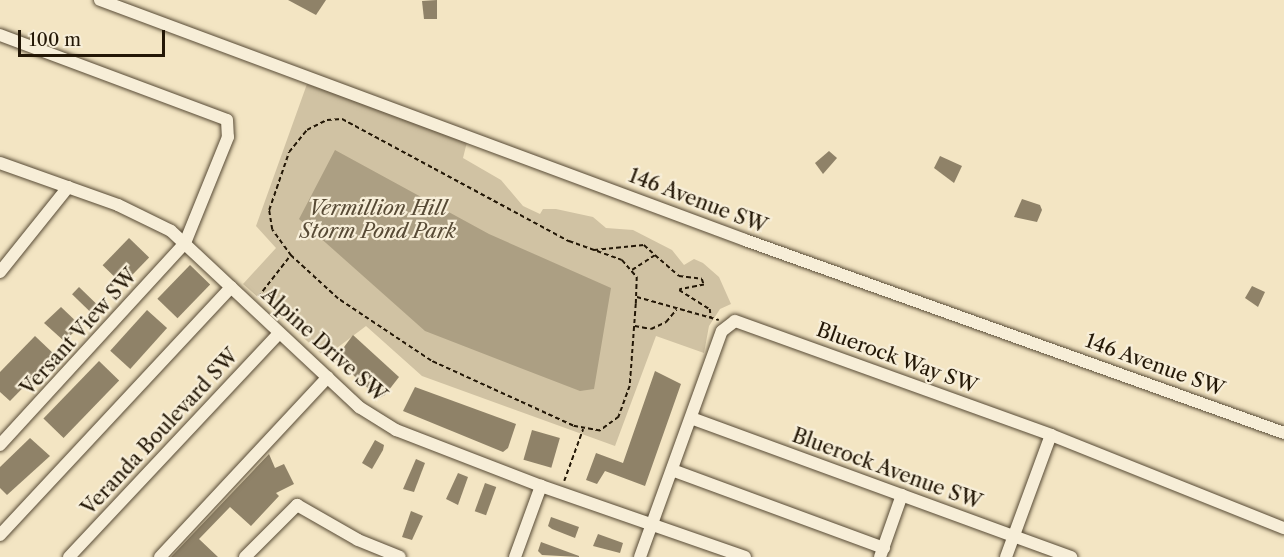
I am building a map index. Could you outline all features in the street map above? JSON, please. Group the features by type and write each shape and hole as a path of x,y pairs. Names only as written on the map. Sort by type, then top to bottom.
{"street":[{"name":"146 Avenue SW","path":"100,0 745,240 1284,433"},
{"path":"0,35 227,120 228,137 185,243"},
{"name":"Alpine Drive SW","path":"0,163 146,217 185,243 358,407 396,430 560,493 745,557"},
{"path":"0,272 68,187"},
{"name":"Versant View SW","path":"0,445 185,243"},
{"path":"0,535 231,286"},
{"path":"640,557 722,331 729,322"},
{"name":"Bluerock Way SW","path":"729,322 746,323 1051,435 1233,505 1284,528"},
{"name":"Veranda Boulevard SW","path":"69,557 279,333"},
{"path":"160,557 328,377"},
{"name":"Bluerock Avenue SW","path":"691,418 1068,557"},
{"path":"1006,557 1051,435"},
{"path":"672,470 882,552 902,495"},
{"path":"515,557 541,486"},
{"path":"245,557 297,505 358,540 400,557"}],"path":[{"path":"342,119 568,241 594,250 622,260 637,277 630,386 619,417 600,431 583,428 534,410 505,392 431,361 338,299 291,256 272,230 269,210 289,152 307,130 327,120 342,119"},
{"path":"594,250 644,245 679,276 702,279 704,285 679,290 710,309 711,318"},
{"path":"631,270 655,255"},
{"path":"251,306 291,256"},
{"path":"636,297 729,322"},
{"path":"634,326 651,329 666,322 678,308"},
{"path":"560,493 583,428"}],"green space":[{"name":"Vermillion Hill Storm Pond Park","path":"307,84 468,138 463,158 501,180 523,206 540,214 543,209 556,209 593,217 606,228 633,230 672,250 684,265 694,259 703,263 719,277 731,304 720,309 709,326 704,353 656,336 615,446 422,376 366,326 325,357 243,284 276,248 256,226"}],"shaded area":[{"path":"335,150 489,234 611,288 594,389 580,391 425,331 299,219"}],"building":[{"path":"288,0 326,0 316,15"},
{"path":"437,0 437,19 424,19 422,1"},
{"path":"829,151 837,158 823,174 815,163"},
{"path":"940,156 962,166 954,183 934,168"},
{"path":"1022,199 1040,205 1042,210 1037,222 1014,217"},
{"path":"129,238 149,257 123,285 103,265"},
{"path":"190,265 210,284 177,318 157,299"},
{"path":"1252,286 1265,292 1258,307 1245,298"},
{"path":"79,287 99,306 92,314 72,294"},
{"path":"61,307 81,326 64,341 44,323"},
{"path":"147,310 167,328 130,369 110,351"},
{"path":"353,335 399,377 385,395 379,398 335,359"},
{"path":"35,336 55,355 10,401 0,392 0,372"},
{"path":"99,361 119,380 64,438 43,419"},
{"path":"655,371 681,384 645,486 605,471 597,484 586,480 596,453 623,463"},
{"path":"415,387 516,424 508,448 503,452 403,411"},
{"path":"532,430 560,438 551,468 523,460"},
{"path":"30,438 50,456 7,495 0,488 0,467"},
{"path":"375,440 384,445 372,469 362,463"},
{"path":"269,454 275,468 284,464 294,484 276,493 279,496 251,526 230,507 199,539 218,557 171,557"},
{"path":"416,459 425,463 414,492 403,489"},
{"path":"458,473 468,477 458,505 446,499"},
{"path":"485,483 496,487 486,515 475,511"},
{"path":"411,511 423,516 412,540 402,537"},
{"path":"551,517 579,527 575,538 548,526"},
{"path":"598,534 623,543 620,553 593,546"},
{"path":"541,542 579,557 542,555 538,551"}]}
